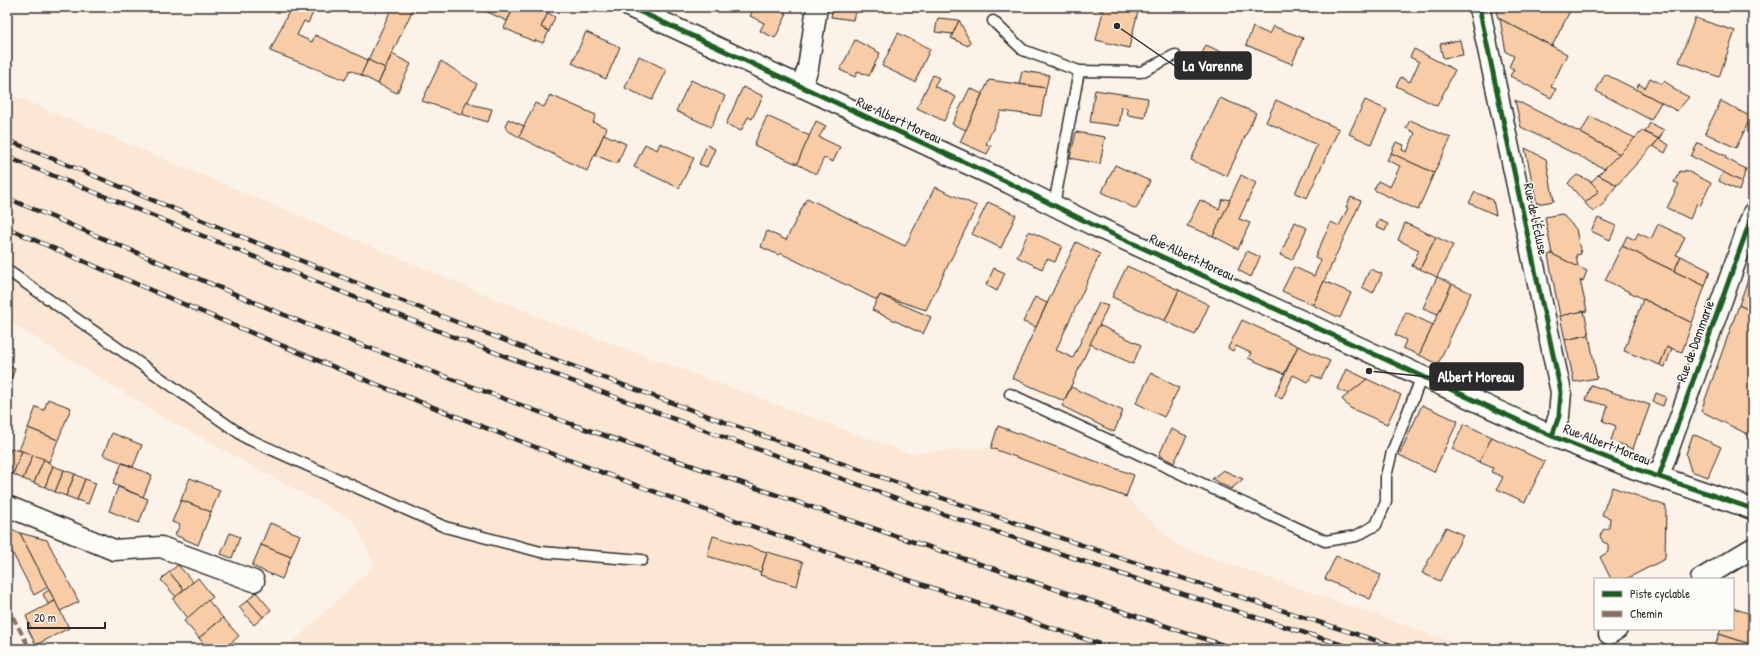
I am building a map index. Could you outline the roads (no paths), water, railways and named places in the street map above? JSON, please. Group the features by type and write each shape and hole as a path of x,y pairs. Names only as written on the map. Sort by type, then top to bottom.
{"street":[{"name":"Rue Albert Moreau","path":"630,7 1054,205 1095,226 1552,436 1633,468 1753,509"},
{"path":"801,87 808,68 817,7"},
{"name":"Rue de l'Écluse","path":"1479,7 1561,392 1559,416 1552,436"},
{"name":"Rue de Dammarie","path":"1659,476 1753,214"},
{"path":"7,506 114,550 161,547 254,581"},
{"path":"1702,578 1753,548"}],"lane":[{"path":"993,21 1023,50 1078,71 1141,72 1175,54"},
{"path":"1054,205 1078,71"},
{"path":"7,270 246,438 445,527 541,552 642,560"},
{"path":"1010,394 1325,541 1356,536 1376,525 1386,502 1386,476 1392,452 1422,376"}],"railway":[{"path":"7,140 434,314 692,410 990,514 1403,649"},
{"path":"7,157 456,338 715,434 928,509 1130,577 1355,649"},
{"path":"7,198 306,324 571,424 893,535 1235,649"},
{"path":"7,228 325,363 566,459 764,530 1115,649"}],"place":[{"name":"La Varenne","path":"1117,26"},
{"name":"Albert Moreau","path":"1369,371"}]}
